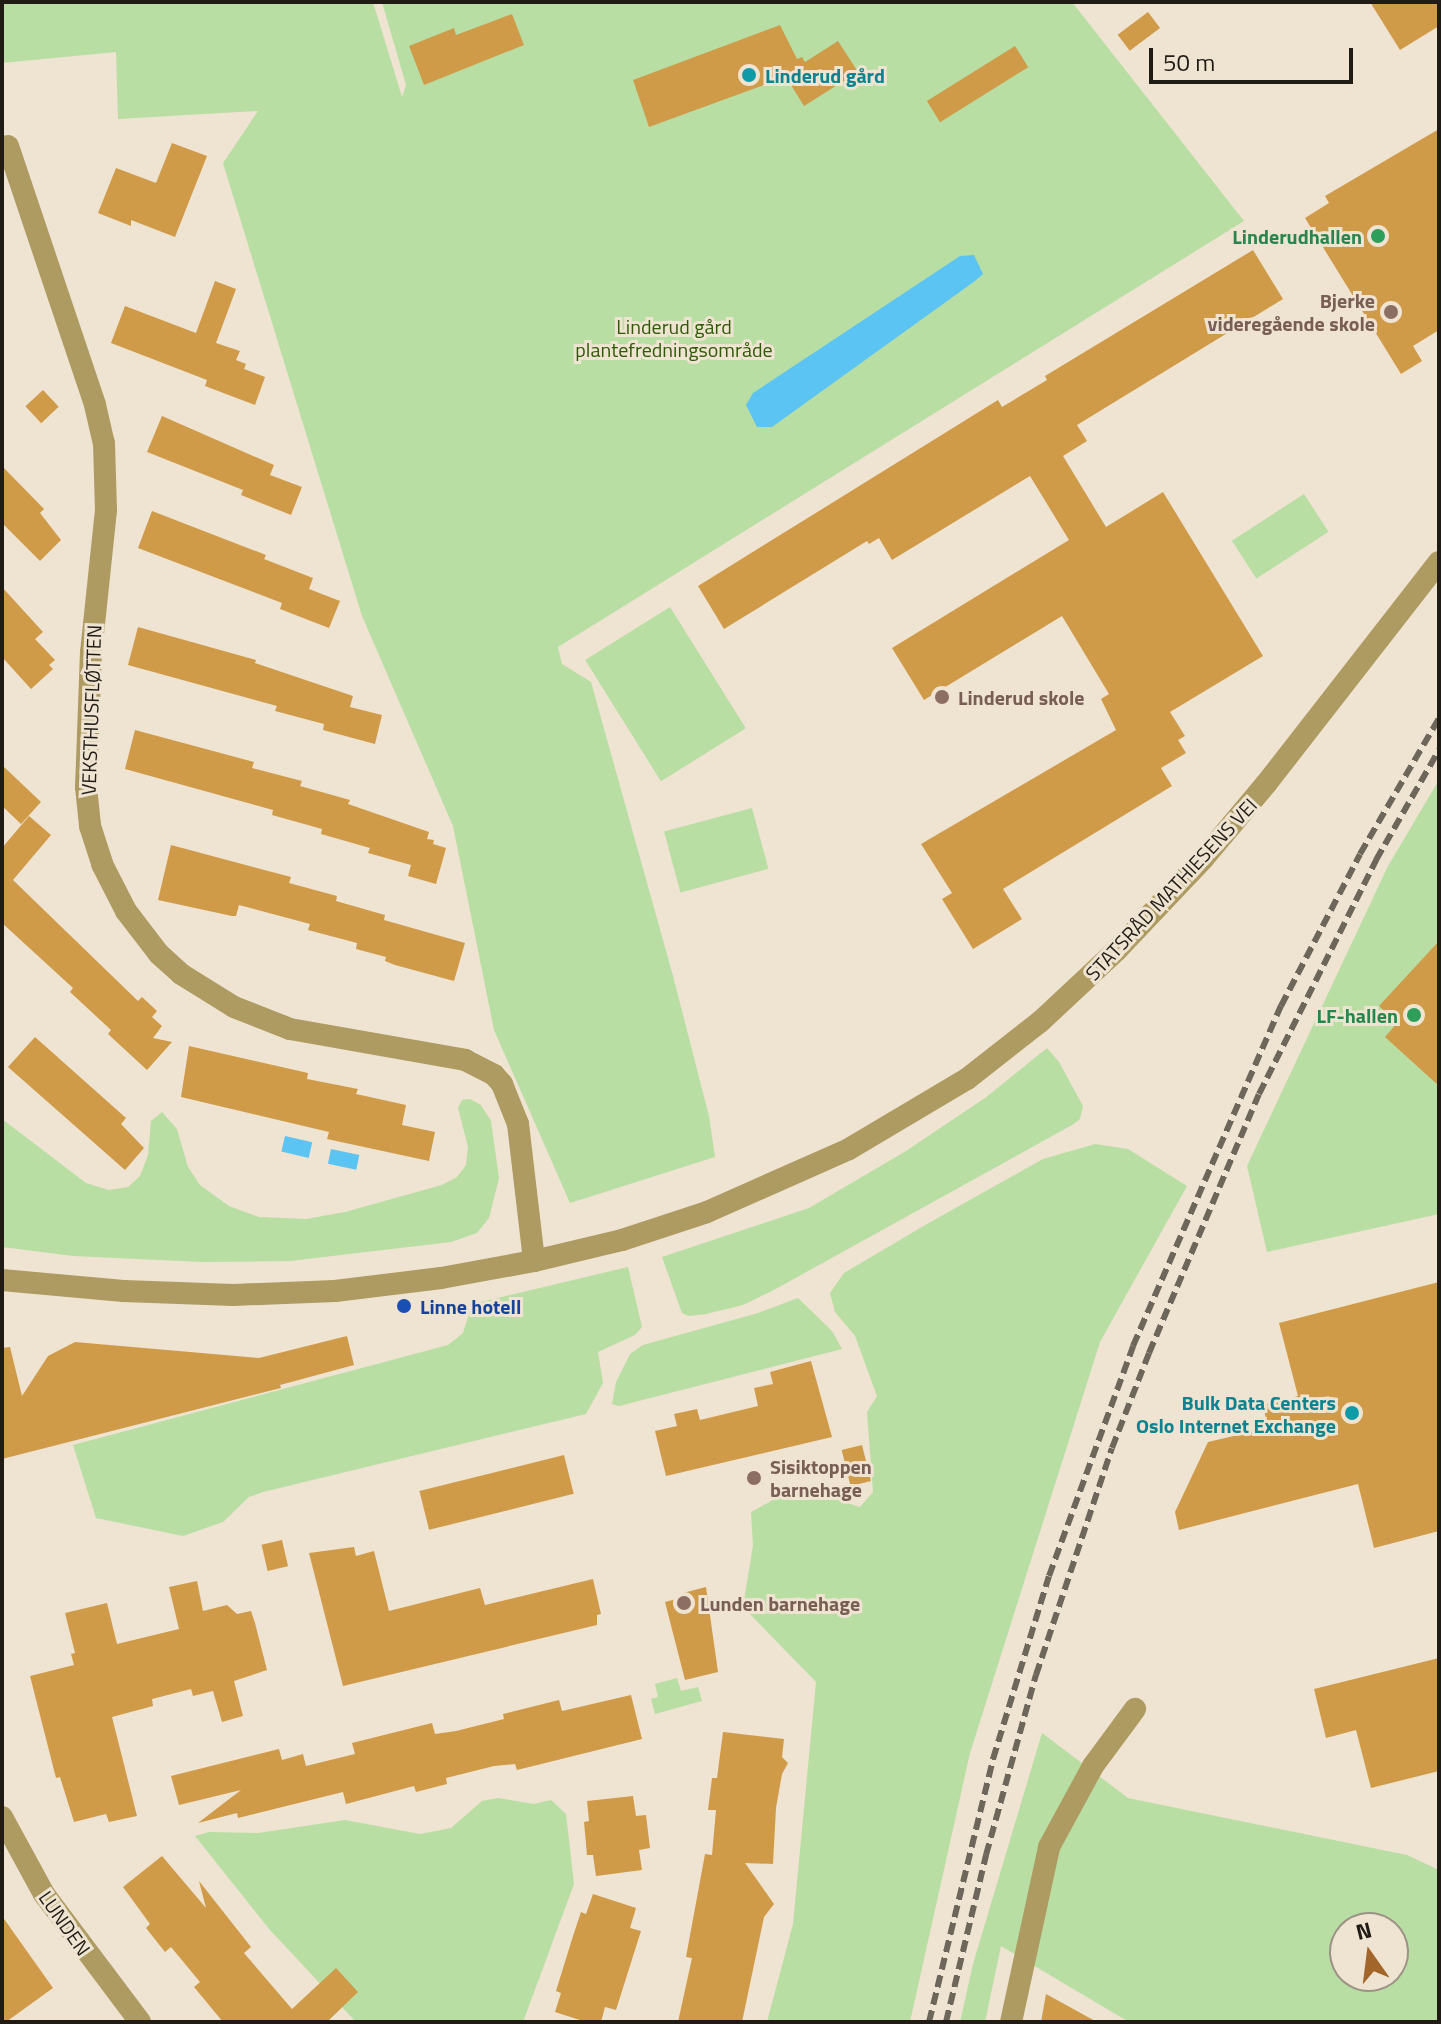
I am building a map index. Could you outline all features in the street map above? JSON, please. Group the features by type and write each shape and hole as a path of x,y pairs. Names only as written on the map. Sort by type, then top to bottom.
{"street":[{"name":"VEKSTHUSFLØTTEN","path":"8,146 95,405 104,443 107,487 91,652 86,787 90,826 108,875 126,911 159,954 181,974 234,1007 290,1029 465,1060 494,1075 502,1084 518,1124 534,1261"},
{"name":"STATSRÅD MATHIESENS VEI","path":"2,1280 166,1294 295,1293 441,1278 534,1261 669,1225 799,1174 923,1107 1011,1046 1076,991 1203,859 1276,772 1439,562"},
{"path":"1011,2022 1049,1847 1093,1766 1135,1709"},
{"name":"LUNDEN","path":"2,1817 44,1894 140,2022"}],"green space":[{"name":"Linderud gård plantefredningsområde","path":"2,2 373,2 402,97 406,85 382,2 1072,2 1244,221 558,647 562,664 591,682 673,976 709,1116 715,1157 570,1203 494,1030 453,826 362,616 223,163 258,111 118,119 116,52 2,63"},
{"path":"1304,494 1329,532 1256,579 1232,541"},
{"path":"670,607 746,728 661,781 585,660"},
{"path":"1439,780 1439,1214 1267,1252 1247,1166 1388,866"},
{"path":"752,808 768,869 680,892 664,832"},
{"path":"1047,1048 1059,1062 1083,1106 1080,1119 1072,1125 743,1305 706,1314 689,1316 682,1313 662,1257 809,1208 906,1151 985,1098"},
{"path":"470,1099 481,1105 491,1121 499,1178 489,1218 477,1233 451,1242 290,1261 203,1262 73,1256 2,1247 2,1119 86,1183 109,1190 128,1187 140,1176 148,1155 151,1121 162,1112 177,1129 188,1167 200,1185 229,1206 259,1217 306,1219 345,1212 442,1185 457,1177 466,1165 468,1147 458,1108 462,1100"},
{"path":"1095,1144 1128,1149 1187,1186 1100,1342 970,1753 910,2022 767,2022 793,1924 816,1682 743,1607 753,1545 751,1512 786,1493 826,1496 860,1507 873,1492 867,1412 877,1396 855,1336 835,1312 830,1293 844,1273 927,1224 1043,1159"},
{"path":"628,1267 642,1327 635,1335 598,1352 603,1383 586,1414 263,1492 249,1497 223,1522 183,1536 96,1518 73,1445 448,1345 463,1333 472,1304"},
{"path":"798,1298 832,1331 842,1349 619,1406 612,1404 616,1382 630,1354 643,1345 758,1313"},
{"path":"677,1678 681,1691 698,1687 702,1701 655,1714 651,1699 658,1697 655,1684"},
{"path":"1042,1733 1128,1798 1407,1855 1439,1870 1439,2022 1129,2022 1001,1946 985,2022 960,2022 973,1964"},
{"path":"498,1798 534,1804 551,1800 566,1814 574,1884 523,2022 356,2022 270,1930 195,1836 209,1832 258,1833 345,1820 420,1834 451,1828 482,1801"}],"water":[{"path":"974,255 983,274 975,281 772,427 757,427 746,405 753,393 960,256"},
{"path":"285,1136 312,1142 309,1158 281,1152"},
{"path":"331,1149 359,1155 356,1170 328,1164"}],"building":[{"path":"1370,2 1439,2 1439,26 1400,50"},
{"path":"1148,12 1160,28 1130,51 1118,35"},
{"path":"512,14 524,45 424,85 409,46 454,28 456,35"},
{"name":"Linderud gård","path":"780,25 797,59 802,57 805,62 838,41 858,72 804,106 786,77 649,127 633,80"},
{"path":"1015,46 1028,67 940,122 927,101"},
{"name":"Linderudhallen","path":"1439,129 1439,330 1413,346 1422,361 1401,374 1305,218 1329,203 1325,196"},
{"path":"172,143 207,156 175,237 131,220 131,226 98,213 116,168 156,183"},
{"path":"1253,250 1283,299 1077,425 1087,441 1063,456 1106,527 1163,492 1263,656 1170,712 1185,736 1178,740 1186,753 1161,768 1172,786 1003,889 1022,919 973,949 942,899 952,893 921,844 1116,730 1101,699 1109,694 1062,616 924,700 892,648 1069,540 1030,476 892,560 879,538 869,544 867,541 724,629 698,586 998,400 1002,407 1047,380 1045,376"},
{"path":"215,281 236,289 216,343 240,351 236,360 246,364 244,369 265,377 255,405 205,386 207,380 111,343 125,306 196,333"},
{"path":"43,390 59,407 41,423 25,406"},
{"path":"162,416 274,465 270,475 302,487 291,515 241,495 243,490 147,452"},
{"path":"2,466 44,509 40,513 61,540 40,561 2,523"},
{"path":"152,511 266,555 264,559 313,578 309,589 340,601 329,628 280,609 282,603 138,548"},
{"path":"2,587 43,632 35,639 55,660 49,665 53,669 31,689 2,657"},
{"path":"138,627 256,660 255,663 353,696 350,707 382,715 375,744 323,730 324,724 275,711 277,706 128,665"},
{"path":"135,730 254,762 252,768 302,781 300,786 350,800 348,804 429,832 427,839 446,848 436,884 408,876 411,865 368,853 370,848 321,834 322,829 272,815 273,810 125,769"},
{"path":"2,765 41,802 21,824 2,806"},
{"path":"29,816 51,835 13,880 138,1001 142,997 157,1011 152,1017 162,1026 153,1038 172,1042 147,1070 108,1034 111,1030 70,992 73,988 2,923 2,848"},
{"path":"171,845 291,877 289,883 337,896 336,901 385,915 384,920 465,943 454,981 395,965 385,961 386,957 356,949 357,943 308,930 310,924 239,905 236,916 232,916 158,900"},
{"name":"LF-hallen","path":"1439,941 1439,1086 1385,1037 1397,1023 1379,1006"},
{"path":"35,1037 126,1118 121,1124 144,1148 125,1170 8,1067"},
{"path":"189,1046 308,1073 307,1079 358,1089 356,1094 406,1105 402,1125 435,1132 429,1161 327,1139 329,1132 181,1097"},
{"name":"Bulk Data Centers Oslo Internet Exchange","path":"1439,1282 1439,1531 1374,1548 1358,1484 1179,1530 1175,1512 1208,1442 1268,1428 1263,1405 1298,1396 1279,1323"},
{"path":"347,1336 354,1365 280,1385 281,1388 2,1459 2,1348 10,1347 22,1396 48,1356 75,1342 259,1358"},
{"path":"811,1361 832,1437 666,1476 655,1431 677,1426 674,1414 697,1409 700,1420 758,1406 754,1388 773,1384 770,1372"},
{"path":"862,1445 871,1481 851,1486 842,1450"},
{"path":"564,1455 574,1494 429,1530 419,1491"},
{"path":"282,1540 288,1566 268,1571 262,1545"},
{"path":"354,1547 356,1556 374,1551 389,1611 480,1588 485,1605 593,1579 601,1614 597,1615 597,1625 343,1686 309,1553"},
{"path":"197,1581 203,1611 227,1605 237,1614 251,1611 267,1670 234,1681 243,1716 222,1722 213,1691 193,1696 191,1689 152,1699 153,1706 112,1717 137,1816 109,1822 106,1814 74,1822 60,1777 56,1778 30,1676 74,1665 71,1654 75,1653 65,1613 107,1603 117,1644 179,1629 169,1587"},
{"path":"706,1587 718,1672 685,1680 665,1602 680,1598 679,1594"},
{"path":"1439,1658 1439,1771 1371,1788 1356,1730 1326,1738 1314,1689"},
{"path":"631,1695 642,1739 517,1770 515,1764 494,1766 446,1778 447,1784 416,1792 414,1786 346,1804 343,1792 238,1818 237,1813 198,1823 241,1790 179,1805 171,1776 279,1749 282,1760 303,1754 306,1766 355,1754 352,1743 432,1723 435,1734 504,1719 503,1714 559,1700 562,1711"},
{"path":"723,1732 784,1739 782,1757 788,1763 782,1774 776,1808 773,1864 745,1863 774,1904 764,1917 742,2022 678,2022 692,1958 686,1957 705,1854 712,1855 716,1810 708,1810 712,1778 717,1778"},
{"path":"633,1796 636,1816 646,1815 650,1848 639,1850 642,1870 596,1876 593,1855 587,1855 584,1822 589,1821 587,1801"},
{"path":"162,1856 206,1908 199,1881 251,1947 244,1953 292,2009 336,1968 358,1992 327,2022 223,2022 194,1987 200,1982 171,1947 165,1952 146,1928 150,1924 123,1887"},
{"path":"593,1894 636,1908 630,1928 641,1931 616,2010 605,2007 601,2022 586,2022 555,2012 561,1993 556,1991 573,1936 581,1912 586,1914"},
{"path":"2,1916 53,1988 6,2022 2,2022"},
{"path":"1046,1994 1097,2022 1041,2022"}],"railway":[{"path":"929,2022 993,1759 1049,1576 1133,1346 1281,1006 1360,854 1439,718"},
{"path":"946,2022 986,1855 1036,1675 1112,1448 1259,1094 1376,860 1439,750"}],"place":[{"name":"Linderud gård","path":"749,75"},
{"name":"Linderudhallen","path":"1378,236"},
{"name":"Bjerke videregående skole","path":"1391,312"},
{"name":"Linderud skole","path":"942,697"},
{"name":"LF-hallen","path":"1414,1015"},
{"name":"Linne hotell","path":"404,1306"},
{"name":"Bulk Data Centers Oslo Internet Exchange","path":"1352,1413"},
{"name":"Sisiktoppen barnehage","path":"754,1478"},
{"name":"Lunden barnehage","path":"684,1603"}]}
